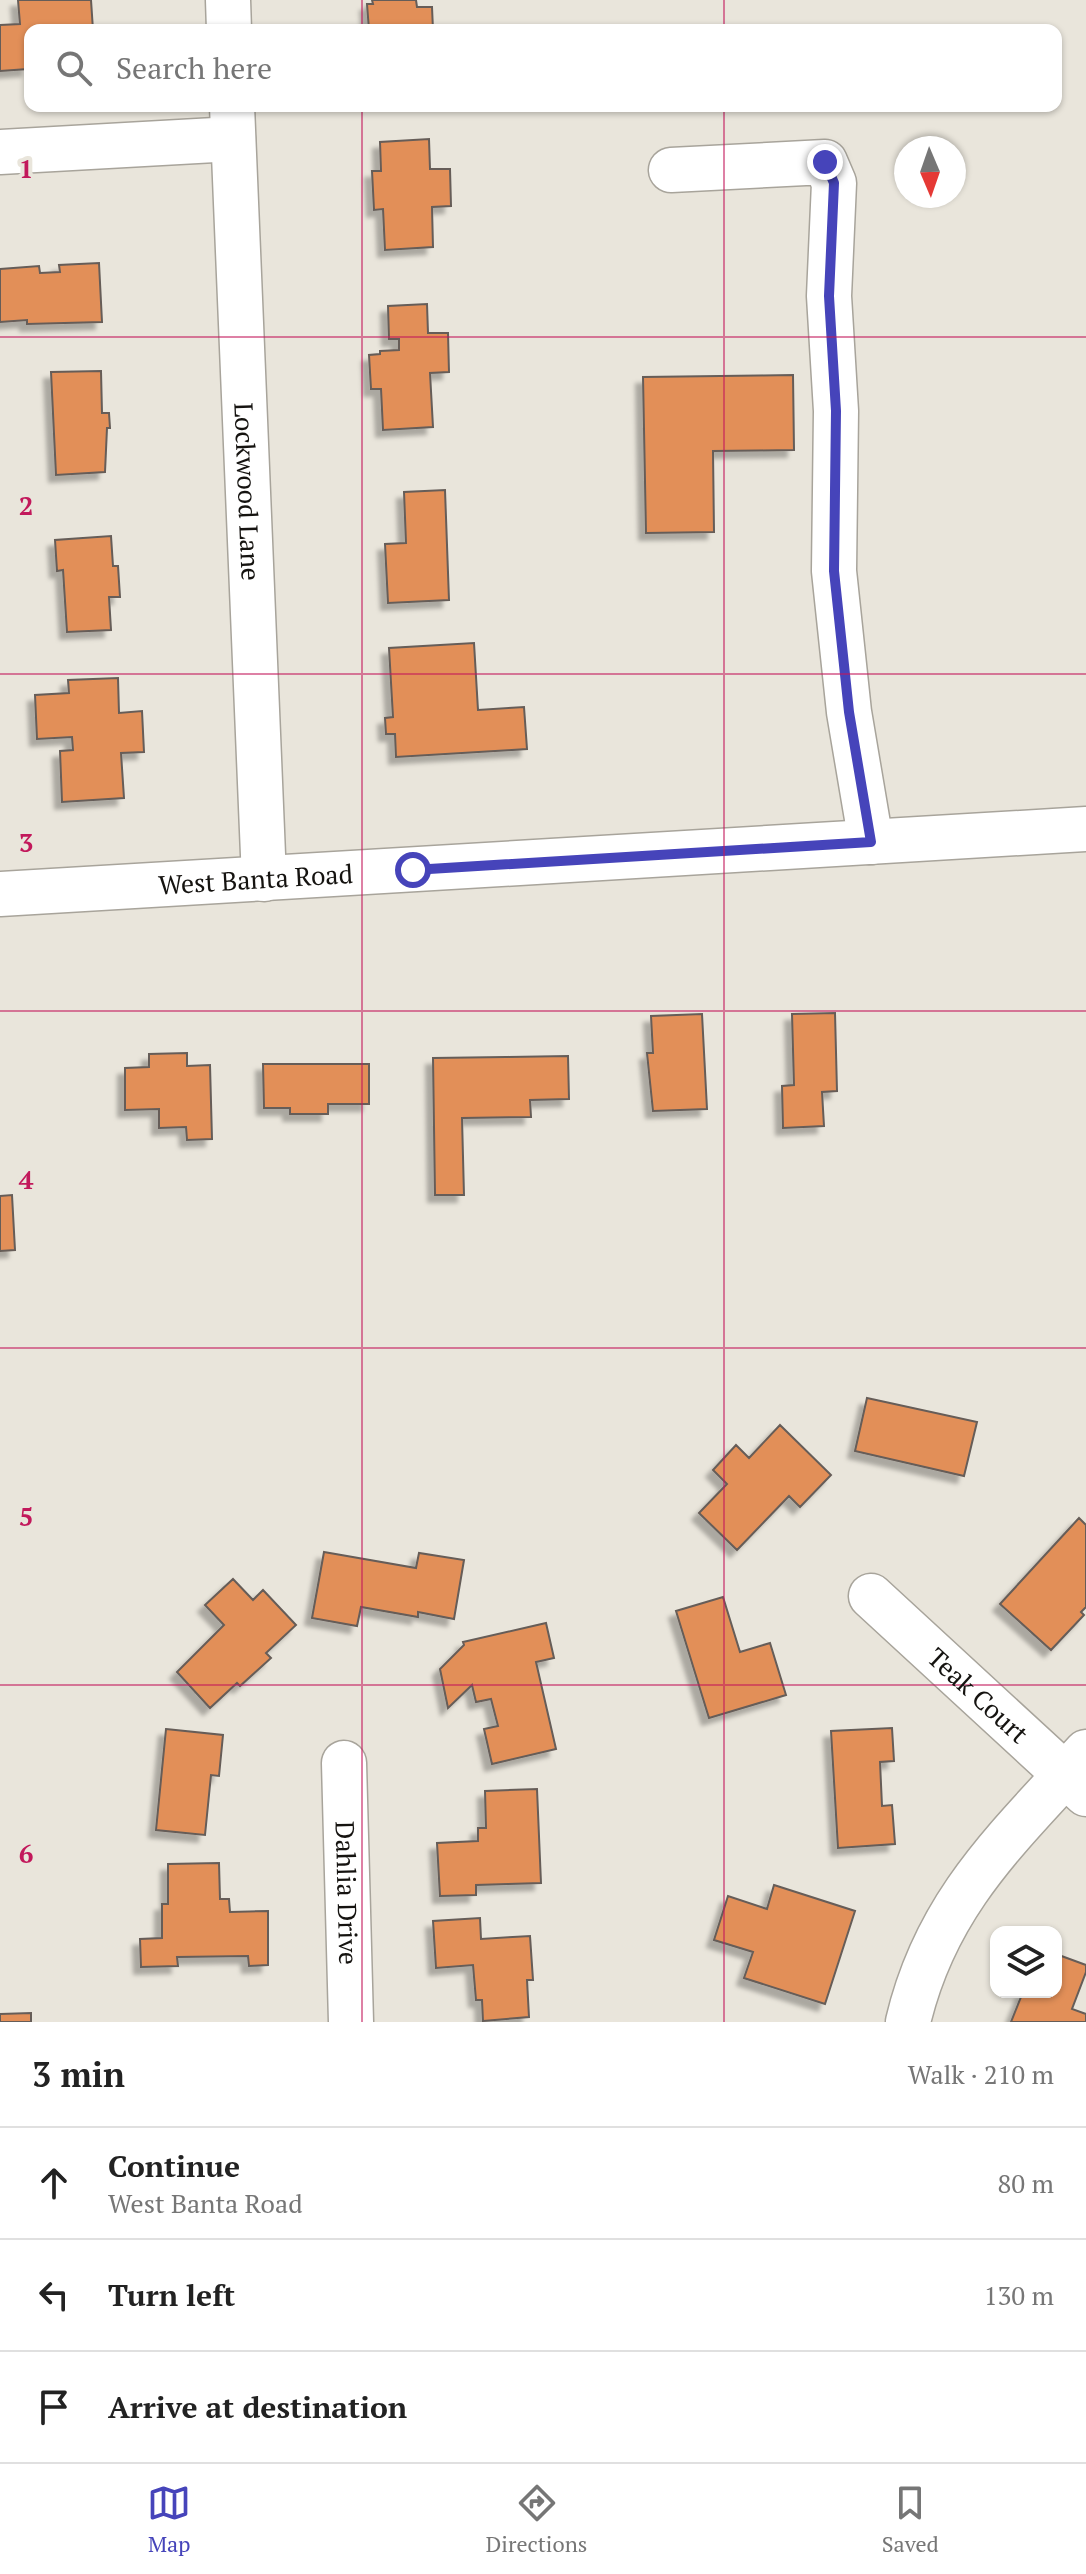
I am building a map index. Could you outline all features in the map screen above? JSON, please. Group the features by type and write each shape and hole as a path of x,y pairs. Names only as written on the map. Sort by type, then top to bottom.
{"street":[{"path":"228,0 229,24"},
{"path":"0,152 232,122"},
{"name":"Lockwood Lane","path":"232,122 264,879"},
{"path":"671,170 825,162 834,183 829,296 836,411 834,571 849,712 871,842"},
{"name":"West Banta Road","path":"0,894 1086,829"},
{"name":"Teak Court","path":"871,1596 1079,1774"},
{"name":"Dahlia Drive","path":"344,1763 351,2022"},
{"path":"908,2022 929,1954 952,1910 991,1855 1079,1774"}],"building":[{"path":"18,0 91,0 93,24 24,24 24,69 0,71 0,25 20,24"},
{"path":"372,0 416,0 417,7 432,7 433,24 369,24 367,4 373,4"},
{"path":"429,139 430,169 450,169 451,206 432,207 433,247 385,250 383,209 374,210 372,171 381,171 380,142"},
{"path":"99,263 102,322 0,322 0,269 39,266 40,273 60,272 59,265"},
{"path":"427,304 428,333 448,333 449,372 430,373 433,427 383,430 381,389 371,389 369,355 399,350 399,339 389,339 388,306"},
{"path":"101,371 102,413 109,413 110,428 107,428 105,472 56,475 51,372"},
{"path":"793,375 794,450 713,451 714,532 646,533 643,377"},
{"path":"445,490 449,600 388,603 385,544 406,543 404,492"},
{"path":"111,536 113,566 118,566 120,597 109,597 111,630 67,632 63,570 57,571 55,540"},
{"path":"474,643 478,710 524,707 527,749 396,757 395,734 386,734 385,718 393,717 389,648"},
{"path":"118,678 119,713 142,711 144,752 121,753 124,798 62,802 60,751 73,750 72,737 37,739 35,695 69,693 68,680"},
{"path":"835,1013 837,1091 822,1092 824,1126 783,1128 782,1086 794,1085 792,1014"},
{"path":"702,1014 707,1109 653,1111 647,1053 653,1053 651,1016"},
{"path":"187,1053 187,1066 210,1065 212,1139 187,1140 186,1127 159,1128 159,1109 125,1110 125,1068 149,1067 149,1054"},
{"path":"568,1056 569,1099 530,1100 531,1117 462,1118 464,1195 435,1195 433,1058"},
{"path":"263,1064 369,1064 369,1104 328,1104 328,1114 290,1114 290,1108 264,1108"},
{"path":"12,1195 15,1250 0,1251 0,1196"},
{"path":"867,1398 977,1422 964,1476 855,1451"},
{"path":"780,1425 831,1475 800,1507 789,1496 737,1550 699,1513 727,1484 713,1470 736,1445 749,1458"},
{"path":"1079,1518 1086,1525 1086,1607 1081,1612 1084,1615 1051,1650 1000,1604"},
{"path":"324,1552 416,1568 419,1553 464,1560 454,1619 418,1612 418,1617 361,1607 357,1626 312,1618"},
{"path":"233,1579 253,1600 263,1590 296,1625 266,1653 271,1658 210,1708 177,1672 224,1625 205,1605"},
{"path":"723,1597 740,1652 770,1643 786,1695 709,1718 676,1611"},
{"path":"546,1623 554,1658 536,1662 556,1749 492,1764 484,1729 498,1726 491,1699 476,1702 472,1685 448,1708 440,1669 464,1645 463,1642"},
{"path":"892,1728 894,1761 880,1762 882,1806 892,1805 895,1844 838,1848 831,1731"},
{"path":"166,1729 223,1735 219,1776 211,1775 205,1835 156,1830"},
{"path":"537,1789 541,1883 476,1885 476,1895 440,1896 437,1843 478,1841 478,1828 486,1828 485,1791"},
{"path":"219,1863 220,1899 229,1899 230,1912 268,1911 268,1965 249,1966 248,1956 177,1957 178,1966 141,1967 140,1939 162,1938 162,1904 168,1904 168,1864"},
{"path":"774,1885 855,1911 825,2004 744,1978 753,1952 714,1940 728,1896 767,1909"},
{"path":"480,1918 481,1939 530,1936 533,1980 527,1980 529,2017 483,2021 482,2000 476,2000 473,1965 436,1968 433,1921"},
{"path":"1062,1956 1086,1965 1072,2009 1086,2014 1086,2022 1011,2022 1021,1998 1062,1998"},
{"path":"31,2013 31,2022 0,2022 0,2014"}],"route":[{"path":"413,870 871,842 849,712 834,571 836,411 829,296 834,183 825,162"}]}
